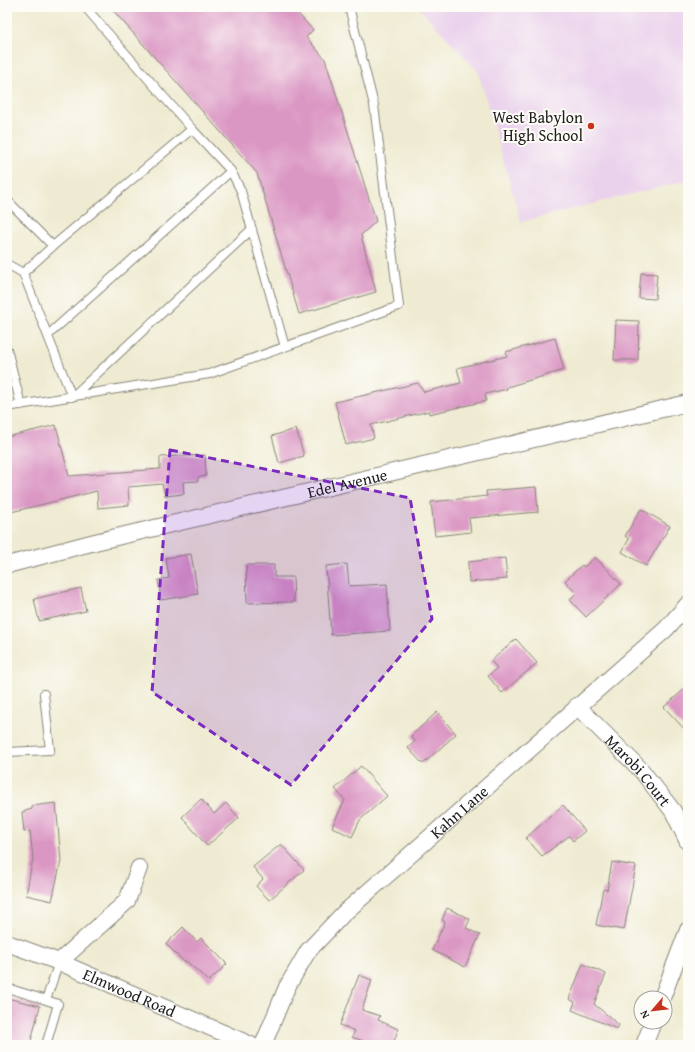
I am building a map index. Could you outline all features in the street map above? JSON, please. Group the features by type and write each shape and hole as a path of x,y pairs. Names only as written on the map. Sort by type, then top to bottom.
{"street":[{"name":"Edel Avenue","path":"7,565 95,542 688,403"},
{"name":"Kahn Lane","path":"262,1045 287,987 308,951 343,914 666,629 688,604"},
{"name":"Marobi Court","path":"577,706 641,770 673,811 688,842"},
{"path":"59,962 127,901 139,868"},
{"path":"665,990 688,930"},
{"name":"Elmwood Road","path":"7,942 59,962 251,1045"},
{"path":"644,1045 650,1030"}],"lane":[{"path":"85,7 192,129 231,170 240,190 252,229 285,347"},
{"path":"7,407 209,374 399,306 374,105 349,7"},
{"path":"24,273 192,129"},
{"path":"48,335 231,170"},
{"path":"7,200 54,246"},
{"path":"72,396 252,229"},
{"path":"7,264 24,273 72,396"},
{"path":"7,349 21,405"},
{"path":"7,752 50,750 44,694"},
{"path":"46,1000 59,962"},
{"path":"7,988 58,1004 46,1045"}],"path":[{"path":"519,7 535,7"}],"highlighted area":[{"path":"170,450 410,498 432,619 291,785 152,692"}],"shaded area":[{"name":"West Babylon High School","path":"418,7 688,7 688,180 521,222 478,71"}],"building":[{"path":"110,7 292,7 313,30 306,37 325,59 376,221 361,235 376,292 299,314 257,173"},
{"path":"641,273 657,274 655,299 639,298"},
{"path":"616,320 639,321 638,360 614,360"},
{"path":"555,338 564,370 507,387 507,389 485,394 486,401 429,414 429,411 371,425 374,438 346,445 335,402 418,383 424,392 461,383 457,368 507,356 506,352"},
{"path":"56,425 69,476 160,469 160,457 205,455 206,476 198,477 198,481 183,482 184,494 165,496 162,484 128,487 129,505 98,508 97,491 7,513 7,437"},
{"path":"296,429 304,456 279,463 272,436"},
{"path":"536,487 538,512 469,518 471,532 435,536 431,502 487,496 486,491"},
{"path":"641,509 670,526 646,566 622,552 629,539 625,536"},
{"path":"191,554 198,594 161,600 158,580 169,578 166,558"},
{"path":"595,557 621,584 586,617 570,600 576,593 565,581 582,565 584,567"},
{"path":"505,558 507,579 469,582 468,562"},
{"path":"347,564 349,586 387,584 390,631 331,635 326,566"},
{"path":"246,565 274,565 274,577 293,577 294,602 247,603"},
{"path":"81,588 86,611 39,621 34,599"},
{"path":"516,639 537,663 502,693 488,676 497,668 491,661"},
{"path":"688,686 688,733 664,707"},
{"path":"437,712 456,734 423,764 408,748 415,741 411,736"},
{"path":"361,766 387,796 360,820 352,837 332,827 345,800 335,789"},
{"path":"201,799 214,814 226,803 239,818 207,846 182,817"},
{"path":"56,803 61,861 52,901 26,895 33,858 30,831 24,832 22,812 32,809 32,806"},
{"path":"563,805 585,831 573,841 569,836 542,856 526,838"},
{"path":"281,844 304,870 269,900 256,886 263,879 253,867"},
{"path":"612,862 636,866 624,930 596,925 603,889 607,890"},
{"path":"447,908 470,919 466,928 480,935 465,967 432,950 445,922 442,920"},
{"path":"183,927 197,942 201,938 227,964 209,981 186,961 184,962 166,944"},
{"path":"583,964 606,974 594,1004 619,1025 617,1029 572,1010 575,1002 569,999"},
{"path":"359,975 372,980 362,1010 380,1016 378,1020 398,1029 393,1045 375,1045 352,1037 355,1031 340,1025"},
{"path":"7,998 40,1006 30,1045 7,1045"}],"place":[{"name":"West Babylon High School","path":"591,126"}]}
